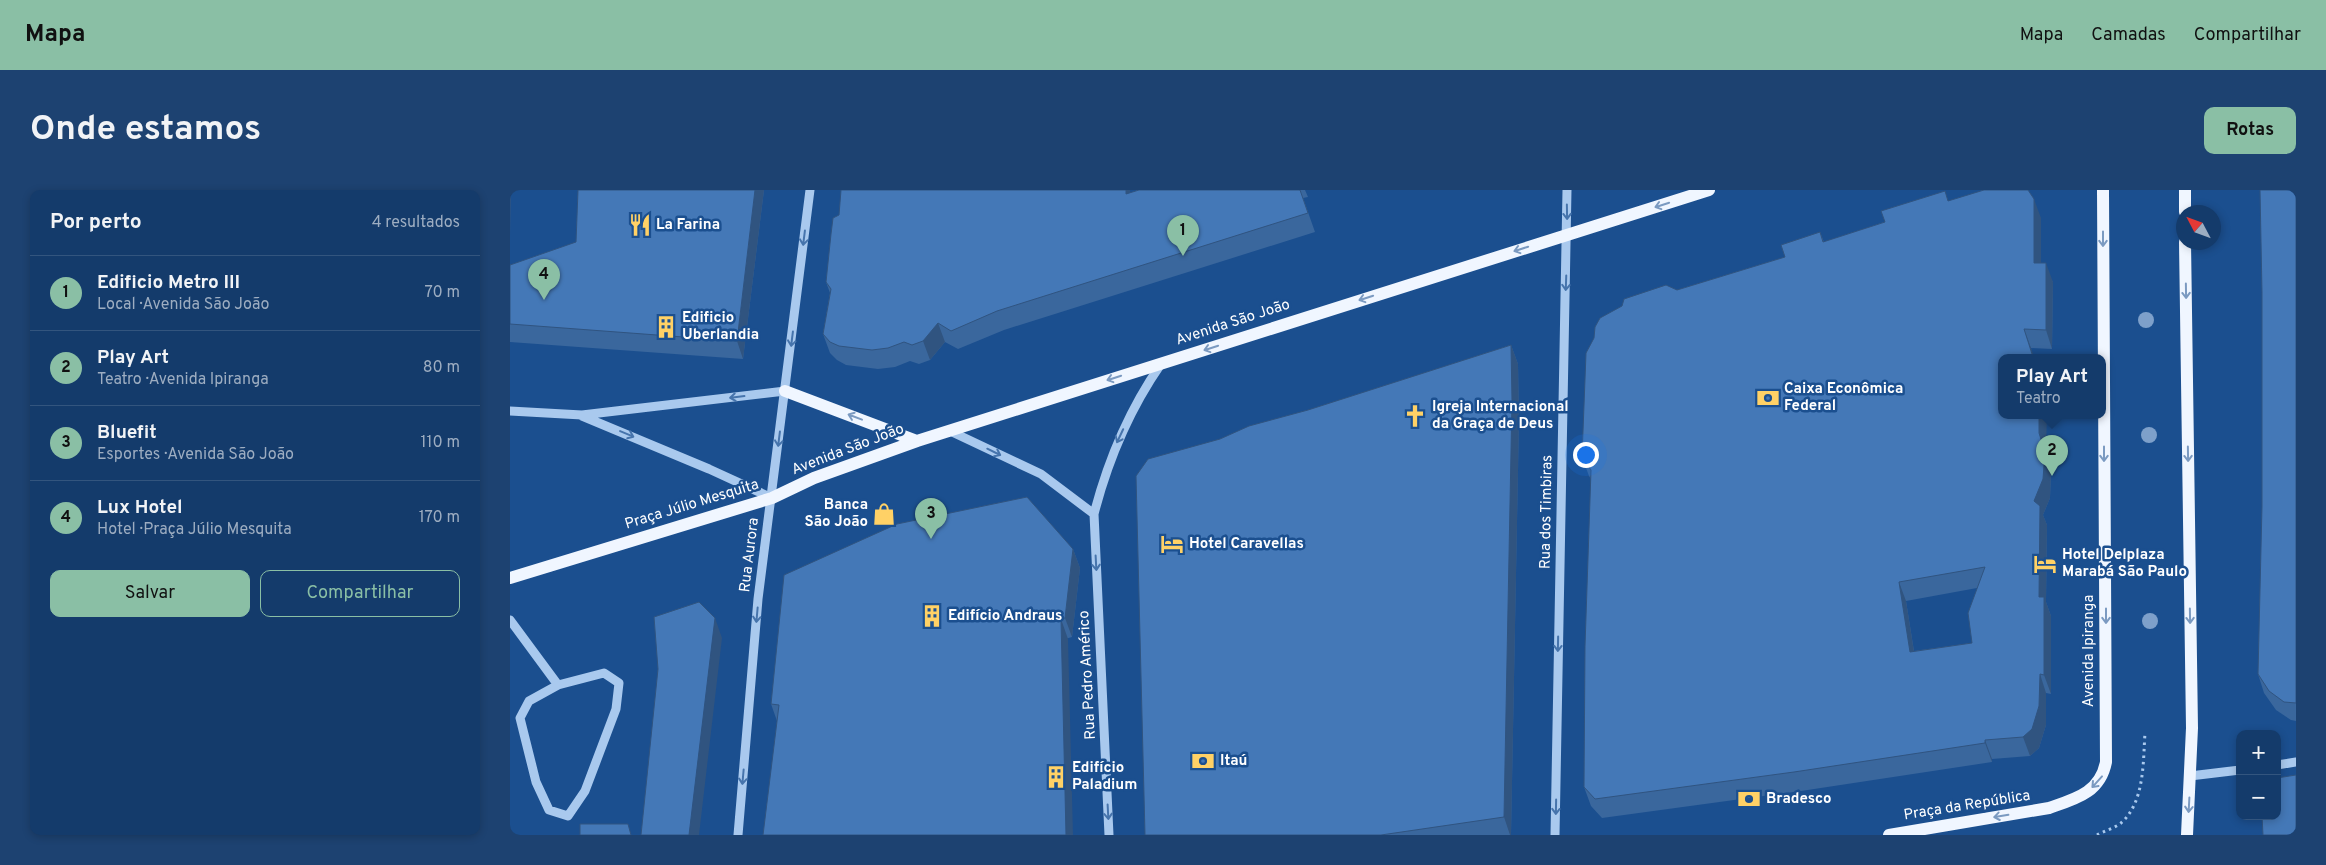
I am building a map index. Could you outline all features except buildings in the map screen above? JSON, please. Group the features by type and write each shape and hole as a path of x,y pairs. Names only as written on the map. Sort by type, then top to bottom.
{"main road":[{"name":"Avenida São João","path":"772,498 814,478 917,441 1709,190"},
{"name":"Avenida Ipiranga","path":"2103,190 2104,354"},
{"path":"2184,190 2185,205"},
{"path":"2186,250 2191,698 2187,835"},
{"path":"785,391 917,441"},
{"name":"Avenida Ipiranga","path":"2049,808 2074,799 2091,790 2103,776 2106,762 2104,419"},
{"name":"Praça Júlio Mesquita","path":"510,578 772,498"},
{"name":"Praça da República","path":"1889,835 2049,808"}],"street":[{"name":"Rua Aurora","path":"738,835 758,599 810,190"},
{"name":"Rua dos Timbiras","path":"1555,835 1568,234 1567,190"},
{"name":"Rua Pedro Américo","path":"1109,835 1094,514 1104,477 1118,440 1142,392 1161,364"},
{"name":"Praça Júlio Mesquita","path":"510,411 582,416 785,391"},
{"name":"Praça Júlio Mesquita","path":"582,416 709,469 772,498"},
{"path":"950,431 1041,474 1094,514"},
{"path":"510,620 558,684"},
{"path":"604,673 619,683 616,709 585,791 568,816 549,810 536,782 520,718 529,701 558,684 604,673"},
{"path":"2281,764 2296,762"},
{"path":"2190,776 2236,770"}],"path":[{"path":"2096,835 2121,823 2137,801 2143,769 2145,733"}],"place":[{"name":"La Farina","path":"640,225"},
{"name":"Edificio Metro III","path":"1183,256"},
{"name":"Lux Hotel","path":"544,300"},
{"name":"Edificio Uberlandia","path":"666,327"},
{"name":"Caixa Econômica Federal","path":"1768,398"},
{"name":"Igreja Internacional da Graça de Deus","path":"1415,416"},
{"name":"Play Art","path":"2052,476"},
{"name":"Banca São João","path":"884,514"},
{"name":"Bluefit","path":"931,539"},
{"name":"Hotel Caravellas","path":"1172,544"},
{"name":"Hotel Delplaza Marabá São Paulo","path":"2045,564"},
{"name":"Edifício Andraus","path":"932,616"},
{"name":"Itaú","path":"1203,761"},
{"name":"Edifício Paladium","path":"1056,777"},
{"name":"Bradesco","path":"1749,799"}]}
